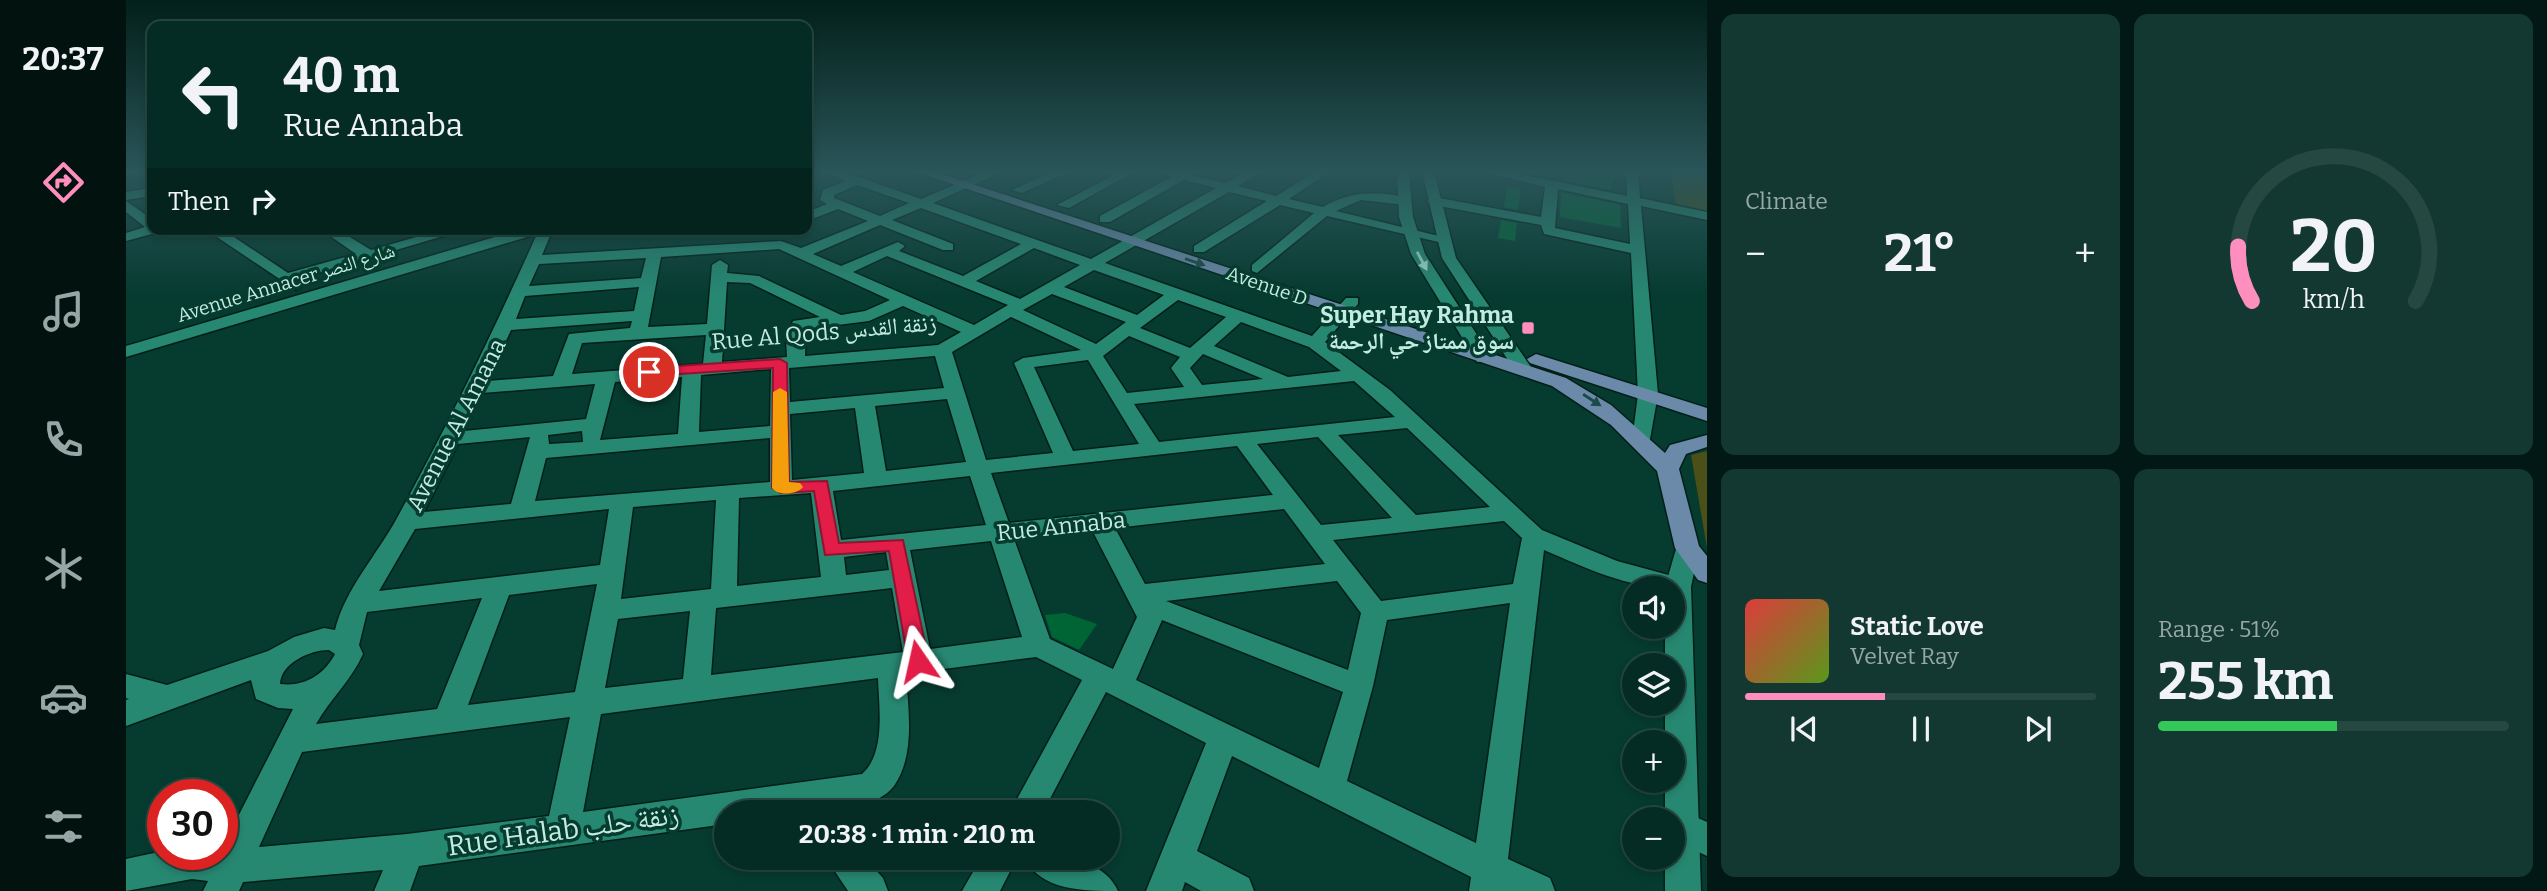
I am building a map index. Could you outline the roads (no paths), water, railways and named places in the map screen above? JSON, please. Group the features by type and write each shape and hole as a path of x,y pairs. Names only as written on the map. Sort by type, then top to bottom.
{"main road":[{"name":"Avenue D","path":"1067,213 1347,307 1579,391 1606,409 1642,441 1668,470"},
{"name":"Avenue D","path":"1086,213 1142,237 1199,249 1257,268 1347,307 1513,352 1707,415"},
{"path":"1707,441 1676,450 1668,470 1687,548 1707,574"}],"street":[{"path":"857,213 919,236 958,242"},
{"path":"533,260 722,249 793,249 829,242 896,213"},
{"path":"942,213 1315,343 1361,375 1534,536 1610,568 1639,576"},
{"path":"1105,219 1117,213"},
{"name":"Rue Al Qods زنقة القدس","path":"475,388 607,375 942,350 1183,213"},
{"path":"1199,249 1254,213"},
{"path":"1319,213 1443,241"},
{"path":"1257,268 1287,240 1327,213"},
{"path":"1407,213 1410,235 1427,271 1483,358"},
{"path":"1437,213 1449,258 1524,370"},
{"path":"1496,213 1547,222"},
{"path":"1548,213 1549,231 1557,235 1640,251"},
{"path":"1635,213 1640,251 1648,394 1642,441"},
{"path":"915,262 986,228"},
{"path":"126,237 147,230"},
{"path":"226,235 291,282 369,255 439,235"},
{"path":"337,235 369,255"},
{"path":"427,235 431,237"},
{"path":"465,235 480,247"},
{"name":"Avenue Annacer شارع النصر","path":"126,352 519,235"},
{"name":"Avenue Al Amana","path":"227,878 287,713 322,687 345,665 349,654 345,645 355,609 407,522 450,439 505,325 543,235"},
{"path":"602,256 608,235"},
{"path":"777,235 793,249 974,331"},
{"path":"842,271 919,236"},
{"path":"793,249 829,242"},
{"path":"963,282 1031,244"},
{"path":"688,438 702,368 714,329 722,249"},
{"path":"887,251 963,282 1083,342 1094,354 1152,448"},
{"path":"638,333 654,253"},
{"path":"719,277 753,279 839,320"},
{"path":"520,292 649,282"},
{"path":"1049,287 1196,351 1286,382"},
{"path":"1023,363 1094,354 1174,295"},
{"path":"781,488 780,409 797,327 869,316 905,299"},
{"path":"1315,343 1347,307"},
{"path":"505,325 642,315"},
{"path":"1197,391 1180,371 1196,351 1237,317"},
{"path":"561,379 580,320"},
{"path":"575,338 714,329"},
{"path":"1023,363 1065,334"},
{"path":"942,350 978,468 1039,646"},
{"path":"1023,363 1065,457"},
{"path":"589,447 607,375"},
{"path":"1121,399 1361,375"},
{"path":"780,409 955,393"},
{"path":"864,401 876,479"},
{"path":"407,522 622,500 821,485 1411,421"},
{"path":"450,439 595,424"},
{"path":"521,510 542,429"},
{"path":"536,452 780,431"},
{"path":"1323,431 1411,524"},
{"path":"1242,439 1375,612 1359,686 1329,788"},
{"path":"821,485 835,584"},
{"path":"696,689 714,598 728,492"},
{"path":"563,829 606,610 622,500"},
{"name":"Rue Annaba","path":"831,550 1290,501"},
{"path":"1317,534 1507,513"},
{"path":"1034,800 1148,625 1150,617 1100,522"},
{"path":"1488,880 1524,592 1534,536"},
{"path":"897,544 903,578 905,662"},
{"path":"1681,576 1687,548"},
{"path":"1142,598 1345,571"},
{"path":"355,609 612,573"},
{"path":"606,610 903,578"},
{"path":"447,720 499,587"},
{"path":"1375,612 1524,592"},
{"path":"1142,598 1359,686"},
{"name":"Avenue Al Amana","path":"287,713 264,682 268,670 278,659 355,609"},
{"path":"1681,639 1694,834 1683,891"},
{"path":"308,642 337,640 345,645"},
{"path":"223,680 287,713 447,720 1039,646 1329,788 1488,880 1537,891"},
{"path":"126,713 165,696 223,680 278,659"},
{"name":"Rue Halab زنقة حلب","path":"833,800 873,785 882,777 890,762 905,662"},
{"path":"126,686 165,696"},
{"path":"1164,891 1224,736"},
{"name":"Rue Halab زنقة حلب","path":"126,876 192,862 227,878 563,829 714,814"},
{"path":"392,891 407,850"},
{"path":"1177,859 1236,891"},
{"path":"853,870 870,891"},
{"path":"980,891 993,870"},
{"path":"1063,870 1100,891"}],"place":[{"name":"Super Hay Rahma سوق ممتاز حي الرحمة","path":"1528,328"}]}
